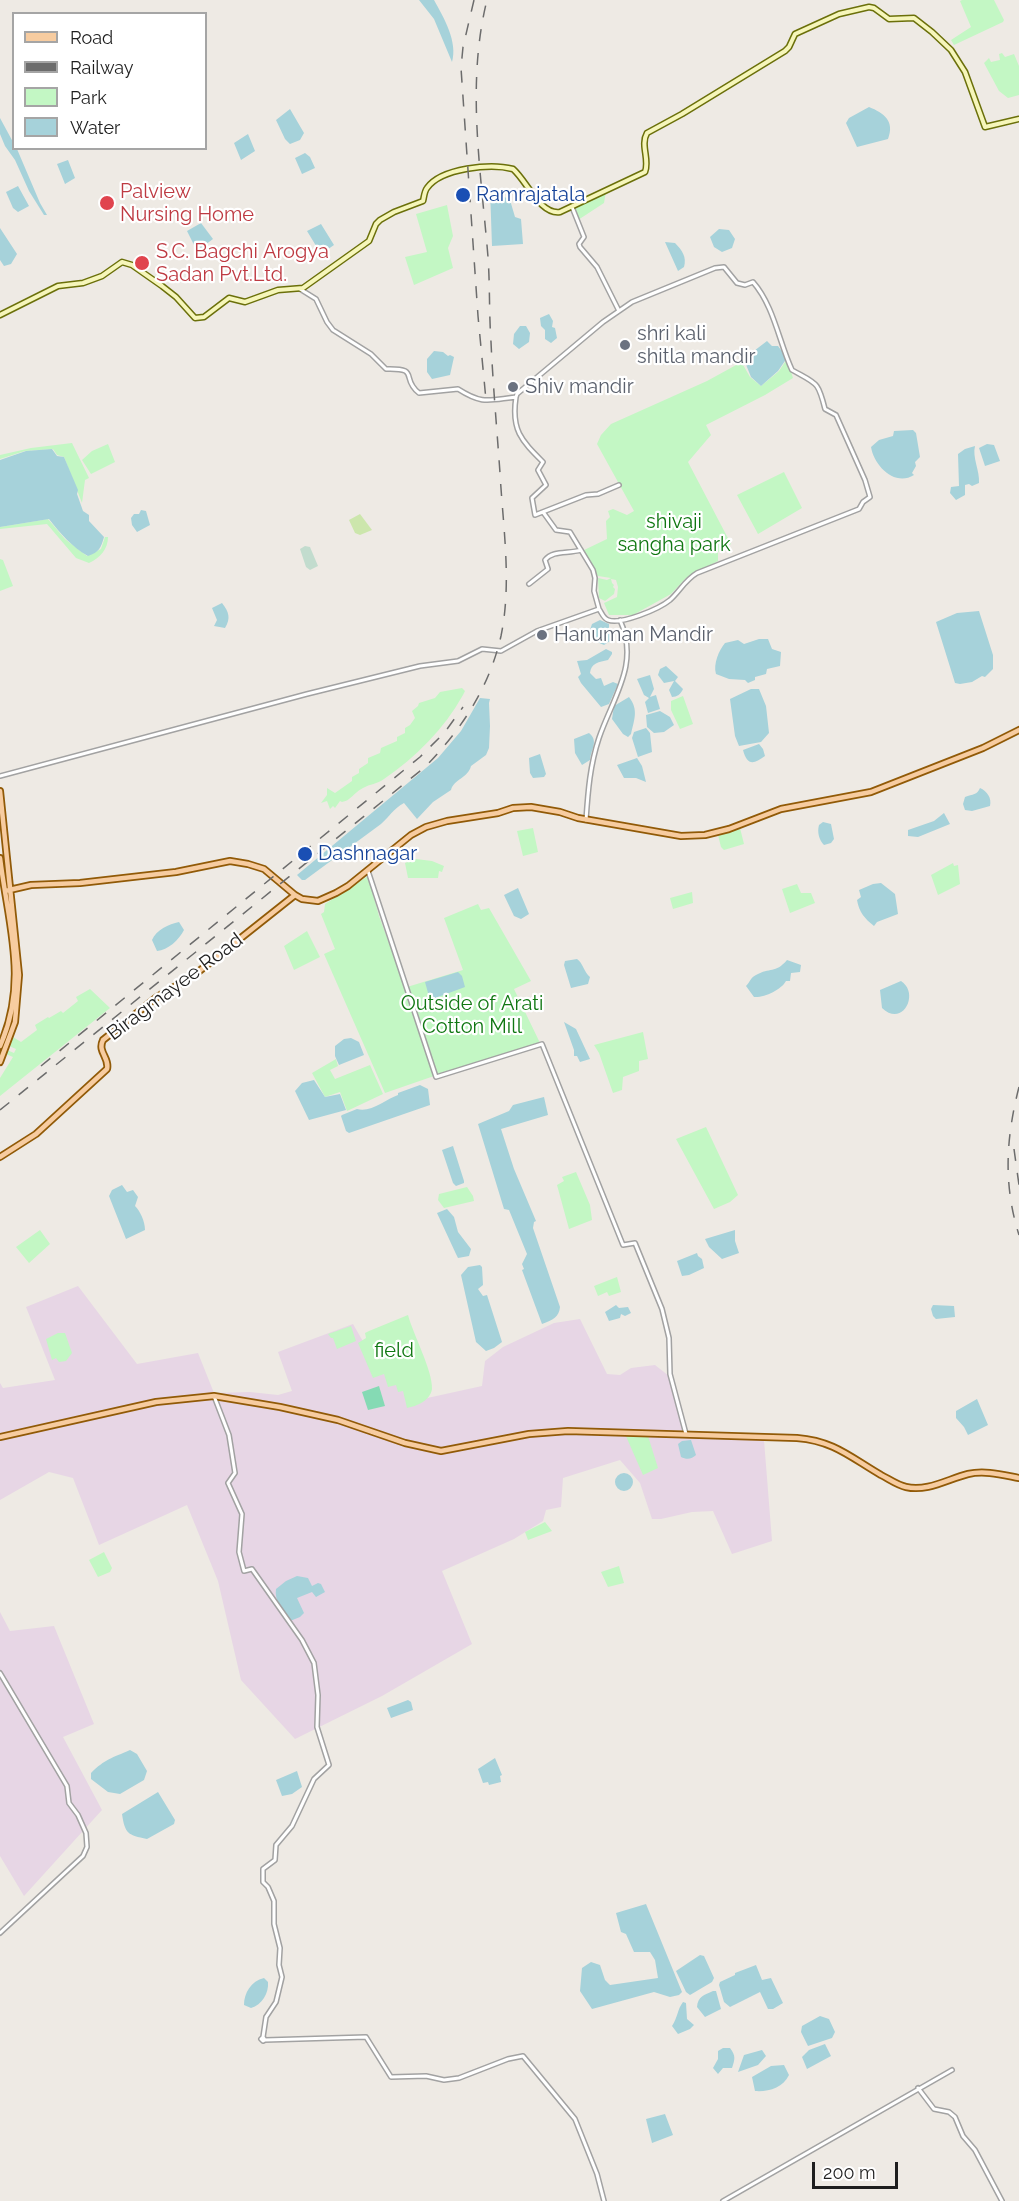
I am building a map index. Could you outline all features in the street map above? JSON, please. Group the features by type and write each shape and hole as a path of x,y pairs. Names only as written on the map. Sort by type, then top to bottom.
{"main road":[{"path":"0,315 58,286 83,283 102,276 122,262 132,265 162,285 192,316 198,319 229,298 245,302 278,290 300,289 369,242 375,224 380,220 400,209 424,201 425,191 429,186 459,170 513,169 548,210 557,213 645,172 647,168 644,139 647,133 785,51 795,34 838,14 869,7 889,19 911,17 951,50 965,72 986,128 1019,119"},
{"path":"5,891 31,885 80,883 176,872 230,861 264,869 295,895 310,900 325,899 348,886 411,835 426,827 447,821 498,813 513,808 531,807 560,812 586,820 681,836 705,835 729,829 780,809 871,792 983,748 1019,730"},
{"path":"0,791 5,891 18,959 18,1005 15,1022 0,1062"},
{"path":"0,858 14,957 14,1002 0,1046"},
{"name":"Biragmayee Road","path":"0,1157 36,1134 107,1069 108,1063 101,1046 105,1038 157,997 194,976 295,895"},
{"path":"0,1437 156,1402 214,1396 338,1420 405,1443 441,1451 529,1434 568,1431 818,1440 838,1448 889,1480 906,1487 922,1489 970,1473 1019,1478"}],"street":[{"path":"572,207 584,237 579,244 580,247 597,267 619,311"},
{"path":"543,512 556,530 570,532 581,550 595,576 594,591 606,619 620,620 635,617 671,599 687,580 697,573 860,508 870,496 836,415 825,409 816,382 792,370 783,342 759,289 753,282 745,285 737,283 724,267 715,268 632,302 517,393 517,432 531,451 543,462 538,470 546,485 532,498 535,515 586,495 598,494 619,484"},
{"path":"300,289 316,299 333,330 371,354 386,369 403,369 419,393 459,389 474,399 483,401 516,397"},
{"path":"529,584 548,569 545,560 547,557 556,552 565,554 581,550"},
{"path":"0,776 308,694 420,666 458,661 482,649 501,651 537,631 600,609"},
{"path":"586,820 587,790 592,762 627,664 628,641 620,620"},
{"path":"368,869 436,1077 542,1044 623,1245 635,1243 662,1309 669,1338 670,1374 686,1434"},
{"path":"214,1396 229,1435 235,1473 228,1484 242,1514 239,1552 244,1571 252,1569 302,1640 314,1664 318,1695 317,1727 329,1765 314,1779 292,1826 276,1845 275,1860 263,1869 263,1882 268,1887 273,1901 282,1977 276,2002 266,2017 264,2038 366,2037 391,2077 426,2076 444,2080 459,2078 508,2059 523,2056 574,2119 596,2172 604,2201"},
{"path":"0,1672 67,1786 69,1803 78,1815 86,1833 87,1847 78,1861 0,1933"},
{"path":"723,2201 952,2070"},
{"path":"918,2088 934,2109 949,2112 955,2117 963,2136 975,2150 1002,2201"}],"shaded area":[{"path":"78,1286 137,1364 198,1353 214,1393 250,1392 278,1395 292,1391 278,1352 353,1324 380,1371 394,1368 409,1402 482,1386 485,1361 503,1347 554,1323 580,1319 607,1374 620,1375 631,1368 655,1365 669,1376 687,1437 764,1440 772,1541 732,1554 713,1511 652,1519 640,1483 620,1460 563,1478 561,1507 546,1510 543,1521 514,1539 442,1571 472,1644 382,1696 295,1739 241,1680 218,1581 187,1505 99,1545 73,1478 49,1472 0,1500 0,1383 3,1388 55,1380 26,1307"},
{"path":"0,1612 10,1631 54,1626 94,1724 63,1737 102,1810 24,1896 0,1856"}],"green space":[{"path":"994,0 1003,22 954,45 951,40 971,27 960,1"},
{"path":"1002,53 1005,57 1014,54 1019,66 1019,95 1008,98 999,91 984,63 989,58 991,62 1000,60 999,54"},
{"path":"606,191 604,203 578,220 573,208"},
{"path":"447,205 453,236 448,248 453,268 414,285 405,257 427,252 416,214"},
{"name":"shivaji sangha park","path":"787,359 793,378 706,425 711,435 688,462 731,544 718,552 718,561 686,578 671,594 633,615 609,615 604,603 617,597 616,580 611,579 615,589 614,594 605,601 599,598 598,578 607,580 611,578 598,576 582,551 607,539 606,521 610,517 608,511 613,509 627,515 634,511 597,444 601,435 611,424 707,381 738,364 742,363 750,377 761,386 779,371"},
{"path":"72,443 89,478 85,480 82,503 64,457 57,455 53,449 25,451 0,459 0,455 31,448"},
{"path":"108,444 115,462 91,474 82,460 92,451"},
{"path":"784,472 802,508 758,534 737,495"},
{"path":"360,514 372,530 360,535 355,533 349,520"},
{"path":"48,519 65,539 87,556 101,549 105,537 108,537 105,549 97,559 89,563 76,558 47,524 0,529 0,527"},
{"path":"305,546 310,547 318,566 310,570 306,567 300,549"},
{"path":"0,559 3,560 13,586 0,591"},
{"path":"462,688 465,691 447,719 428,742 396,770 381,781 361,789 347,800 340,801 335,808 333,806 330,809 327,801 321,803 327,795 327,788 335,793 352,781 352,777 359,773 359,769 368,763 368,758 380,753 381,748 397,741 397,737 405,733 405,728 415,718 412,711 419,703 435,698 440,692"},
{"path":"683,696 693,724 680,729 671,710 671,701"},
{"path":"533,828 538,852 523,856 517,831"},
{"path":"740,828 744,844 724,850 718,835"},
{"path":"408,858 432,861 444,866 442,872 439,871 438,878 408,878 405,863 408,862"},
{"path":"953,863 954,866 958,865 960,884 938,895 931,875"},
{"path":"368,876 379,916 434,1076 385,1093 324,954 335,949 321,914 324,912 325,904"},
{"path":"797,884 801,893 811,893 815,903 790,913 782,889"},
{"path":"692,892 693,903 673,909 670,898"},
{"name":"Outside of Arati Cotton Mill","path":"478,904 481,910 489,908 531,981 514,989 540,1043 437,1074 407,987 463,970 444,918"},
{"path":"307,931 320,957 294,970 284,946"},
{"path":"90,989 110,1008 0,1096 0,1078 13,1057 6,1054 7,1050 14,1053 16,1049 9,1046 13,1037 21,1042 37,1030 35,1025 61,1011 63,1013 78,1001 76,997"},
{"path":"643,1032 648,1059 639,1061 639,1071 623,1077 622,1090 613,1093 594,1045"},
{"path":"336,1059 338,1066 330,1070 335,1079 370,1065 383,1094 347,1111 340,1092 325,1097 312,1073"},
{"path":"706,1127 738,1195 730,1202 714,1209 676,1139"},
{"path":"576,1172 590,1205 592,1220 569,1229 557,1185 564,1181 562,1177"},
{"path":"467,1187 474,1201 444,1208 438,1200 439,1194"},
{"path":"40,1230 50,1244 29,1263 16,1247"},
{"path":"617,1277 621,1292 609,1296 607,1292 598,1296 594,1286"},
{"name":"field","path":"408,1315 429,1373 432,1389 426,1400 407,1408 403,1391 398,1392 396,1385 388,1387 384,1374 373,1378 358,1343 366,1338 365,1333"},
{"path":"351,1326 356,1341 337,1349 333,1338 328,1334"},
{"path":"58,1333 65,1333 72,1353 66,1361 59,1362 56,1358 52,1360 46,1339"},
{"path":"379,1386 385,1406 368,1410 362,1392"},
{"path":"625,1434 648,1436 658,1468 643,1475"},
{"path":"545,1522 552,1531 528,1540 525,1532"},
{"path":"104,1552 112,1568 110,1572 98,1577 89,1560"},
{"path":"619,1566 624,1583 608,1587 601,1572"}],"water":[{"path":"419,0 434,0 442,14 452,38 452,62 434,19"},
{"path":"869,107 887,118 890,133 888,139 857,147 846,123 849,118"},
{"path":"290,109 304,133 300,140 290,144 276,120"},
{"path":"0,118 12,140 12,150 17,150 47,215 44,215 29,191 0,134"},
{"path":"248,134 255,151 241,160 234,143"},
{"path":"305,153 310,157 315,168 302,174 295,158"},
{"path":"68,160 75,178 65,184 57,164"},
{"path":"18,186 29,206 18,212 13,208 6,192"},
{"path":"490,189 510,200 515,217 521,219 523,244 492,246"},
{"path":"201,223 213,239 197,251 187,231"},
{"path":"321,224 334,245 321,254 307,231"},
{"path":"0,228 17,254 11,264 4,266 0,260"},
{"path":"719,229 729,230 735,239 732,248 722,252 714,247 710,237"},
{"path":"665,242 675,243 683,254 684,267 678,271"},
{"path":"549,314 557,338 551,343 545,339 545,330 541,326 540,318"},
{"path":"520,326 526,326 530,333 529,342 519,349 513,344 514,334"},
{"path":"767,341 772,346 778,346 787,358 778,371 761,386 751,377 745,362 750,354"},
{"path":"434,351 454,357 450,375 432,379 427,372 427,359"},
{"path":"913,430 916,433 920,457 915,462 916,466 912,473 914,475 900,478 887,473 876,461 871,447 879,440 893,436 894,431"},
{"path":"987,444 994,445 1000,461 985,466 979,448"},
{"path":"975,446 974,455 979,483 972,486 965,485 965,495 956,500 950,493 951,487 959,486 958,454"},
{"path":"52,449 57,456 64,457 78,490 77,494 83,511 89,515 89,521 104,537 99,549 88,556 72,544 49,519 0,527 0,460 26,451"},
{"path":"141,510 146,511 150,525 137,532 132,525 131,518 134,514 139,514"},
{"path":"222,603 228,615 225,628 214,626 217,620 212,608"},
{"path":"979,611 993,655 993,669 985,677 982,676 972,682 955,683 936,622 957,613"},
{"path":"600,620 609,624 609,633 612,635 610,641 604,645 595,641 590,630 592,624"},
{"path":"759,639 768,639 772,649 781,652 780,666 767,669 766,674 755,677 755,680 748,683 745,680 729,679 716,674 717,657 725,643 738,640 744,644"},
{"path":"606,649 612,652 608,660 594,665 590,673 596,679 601,678 604,686 613,682 618,684 609,704 601,707 581,683 578,677 581,674 577,661 587,660"},
{"path":"666,666 678,677 675,681 683,689 676,696 672,697 669,690 674,681 664,683 658,675 660,669"},
{"path":"650,675 654,689 650,697 656,695 660,709 648,713 645,702 649,698 644,695 637,679"},
{"path":"751,689 759,689 766,706 769,733 761,742 739,746 735,736 730,699"},
{"path":"629,697 634,706 635,715 631,734 628,737 612,719 614,706"},
{"path":"480,698 490,699 489,748 486,755 471,766 451,790 433,802 417,819 404,803 381,824 305,880 297,875 438,758 461,731"},
{"path":"660,711 670,717 674,725 664,732 654,733 647,727 646,715"},
{"path":"646,728 650,733 652,752 638,757 632,738 634,732"},
{"path":"589,733 594,739 594,745 590,760 582,765 575,753 574,739"},
{"path":"759,744 765,756 754,762 746,759 743,750"},
{"path":"540,754 546,774 544,777 533,778 530,773 529,758"},
{"path":"637,758 642,766 646,782 636,778 624,778 617,765"},
{"path":"980,788 988,795 990,806 972,811 965,810 963,804 965,797 976,793"},
{"path":"944,813 950,824 918,837 908,836 908,830 934,821"},
{"path":"823,822 831,824 834,839 831,843 824,845 818,830 819,825"},
{"path":"881,883 895,894 898,914 877,922 874,926 863,915 857,900 861,897 859,890"},
{"path":"518,888 529,914 521,919 514,916 504,895"},
{"path":"179,922 184,930 179,937 169,947 157,951 152,940 156,933"},
{"path":"577,959 590,977 588,984 571,988 564,965 565,961"},
{"path":"787,960 801,965 800,972 791,973 790,981 786,981 772,993 754,997 746,986 752,978 776,969"},
{"path":"458,972 462,976 465,987 430,1000 425,982"},
{"path":"901,981 909,993 909,1000 902,1011 897,1014 890,1013 882,1008 880,990"},
{"path":"564,1022 576,1029 590,1059 580,1062 577,1056 574,1056"},
{"path":"351,1038 359,1042 364,1055 339,1065 335,1056 335,1046 344,1039"},
{"path":"314,1080 325,1097 340,1094 346,1110 309,1120 295,1091 302,1083"},
{"path":"420,1085 428,1089 430,1105 349,1133 346,1131 342,1115 357,1109 368,1109 398,1093"},
{"path":"544,1097 548,1115 501,1129 514,1169 536,1221 533,1228 560,1307 555,1318 542,1324 522,1270 527,1254 509,1210 504,1209 478,1124 509,1111 513,1105"},
{"path":"453,1146 464,1181 456,1186 442,1150"},
{"path":"122,1185 127,1192 133,1190 138,1197 135,1206 142,1216 145,1227 145,1230 126,1239 109,1196 112,1190"},
{"path":"447,1209 454,1217 458,1232 471,1249 469,1256 458,1258 456,1254 437,1213"},
{"path":"735,1230 735,1241 739,1253 722,1259 709,1247 705,1239"},
{"path":"697,1253 702,1259 704,1268 682,1276 677,1261"},
{"path":"480,1265 483,1285 478,1289 483,1296 487,1295 502,1342 486,1351 476,1342 461,1275 468,1267"},
{"path":"616,1305 619,1308 628,1307 631,1313 625,1316 621,1314 620,1318 609,1321 605,1312"},
{"path":"933,1305 954,1306 955,1317 936,1319 931,1309"},
{"path":"977,1399 988,1425 968,1435 956,1418 956,1411"},
{"path":"691,1440 696,1455 685,1459 681,1457 678,1444"},
{"path":"624,1473 630,1476 633,1482 630,1488 624,1491 618,1488 615,1482 618,1476"},
{"path":"297,1576 308,1578 312,1586 321,1584 325,1592 316,1597 312,1592 297,1598 304,1613 290,1621 278,1602 276,1589"},
{"path":"408,1700 413,1710 391,1718 387,1708"},
{"path":"130,1750 137,1754 147,1771 144,1780 120,1794 108,1792 91,1779 91,1773 100,1765"},
{"path":"495,1758 502,1775 500,1776 501,1782 489,1785 488,1782 483,1783 478,1769"},
{"path":"297,1771 302,1787 292,1794 282,1796 276,1780"},
{"path":"158,1792 175,1820 174,1824 147,1839 132,1835 124,1826 122,1814"},
{"path":"646,1904 682,1992 670,1997 654,1992 592,2009 580,1991 582,1968 591,1962 600,1965 605,1980 610,1985 658,1978 655,1960 650,1952 634,1952 626,1934 621,1932 616,1913"},
{"path":"700,1955 704,1956 714,1978 712,1982 690,1995 686,1992 676,1971"},
{"path":"756,1965 762,1980 771,1978 783,2003 773,2009 768,2009 760,1992 730,2007 724,2002 720,1982"},
{"path":"264,1978 268,1986 264,1998 251,2008 244,2005 249,1988"},
{"path":"716,1991 721,2009 705,2017 697,2007 698,2003 702,1996"},
{"path":"683,2002 686,2003 687,2019 694,2025 678,2034 672,2026"},
{"path":"820,2016 829,2019 835,2032 832,2038 808,2046 801,2032 802,2026"},
{"path":"825,2044 831,2056 807,2069 802,2057 809,2050"},
{"path":"730,2048 734,2060 732,2068 723,2068 718,2074 713,2068 718,2059 718,2051"},
{"path":"762,2050 766,2056 758,2065 738,2072 744,2055"},
{"path":"784,2065 789,2075 783,2083 770,2090 755,2091 752,2077 771,2066"},
{"path":"665,2114 673,2135 652,2143 646,2119"}],"railway":[{"path":"474,0 463,47 461,68 486,400"},
{"path":"0,1110 425,767 462,723 489,673 501,636 506,575 488,257 477,128 477,63 487,0"},
{"path":"41,1066 420,757 445,732 463,707"},
{"path":"1019,1087 1011,1124 1008,1161 1010,1198 1019,1235"},
{"path":"1014,1149 1019,1185"}],"place":[{"name":"Ramrajatala","path":"463,195"},
{"name":"Palview Nursing Home","path":"107,203"},
{"name":"S.C. Bagchi Arogya Sadan Pvt.Ltd.","path":"142,263"},
{"name":"shri kali shitla mandir","path":"625,345"},
{"name":"Shiv mandir","path":"513,387"},
{"name":"Hanuman Mandir","path":"542,635"},
{"name":"Dashnagar","path":"305,854"}]}
